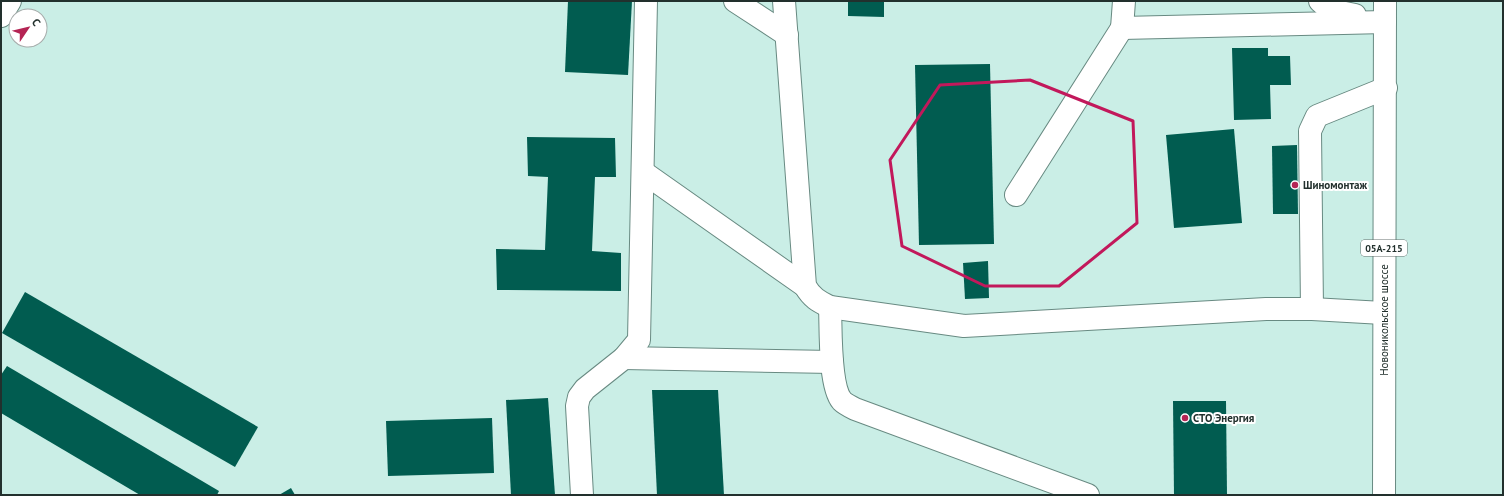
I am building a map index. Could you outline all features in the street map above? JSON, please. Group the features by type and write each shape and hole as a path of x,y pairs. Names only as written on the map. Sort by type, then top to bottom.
{"main road":[{"path":"1,16 10,1"},
{"path":"582,495 577,406 580,397 585,389 624,358 639,340 646,1"},
{"path":"735,1 787,35"},
{"path":"784,1 805,286"},
{"path":"1016,195 1122,28 1124,1"},
{"path":"1320,1 1330,10 1385,11"},
{"path":"1122,28 1385,11"},
{"name":"Новоникольское шоссе","path":"1384,495 1383,314 1386,88 1385,11"},
{"path":"1312,309 1310,131 1317,116 1386,88"},
{"path":"643,172 805,286 814,298 830,307 964,326 1266,309 1312,309 1383,314"},
{"path":"830,307 832,362 836,389 842,401 855,409 1088,495"},
{"path":"624,358 832,362"}],"highlighted area":[{"path":"1030,80 1133,121 1137,223 1059,286 985,286 902,246 890,160 940,85"}],"building":[{"path":"568,1 632,1 628,75 565,72"},
{"path":"848,1 884,1 884,17 848,16"},
{"path":"1232,48 1268,48 1268,56 1290,56 1291,85 1270,85 1271,119 1234,120"},
{"path":"990,64 994,244 919,245 915,65"},
{"path":"1234,129 1242,223 1174,228 1166,135"},
{"path":"527,137 615,138 616,177 595,177 592,251 621,253 621,291 497,290 496,249 545,250 548,177 528,176"},
{"path":"1297,145 1298,214 1273,214 1272,146"},
{"path":"988,261 989,298 965,299 963,263"},
{"path":"25,292 258,427 235,467 2,333"},
{"path":"7,366 219,491 217,495 140,495 1,413 1,375"},
{"path":"652,390 718,390 724,495 657,495"},
{"path":"548,398 555,495 511,495 506,400"},
{"path":"1173,401 1226,401 1227,495 1174,495"},
{"path":"492,418 494,473 388,476 386,421"},
{"path":"291,488 295,495 279,495"}],"place":[{"name":"Шиномонтаж","path":"1295,185"},
{"name":"СТО Энергия","path":"1185,418"}]}
